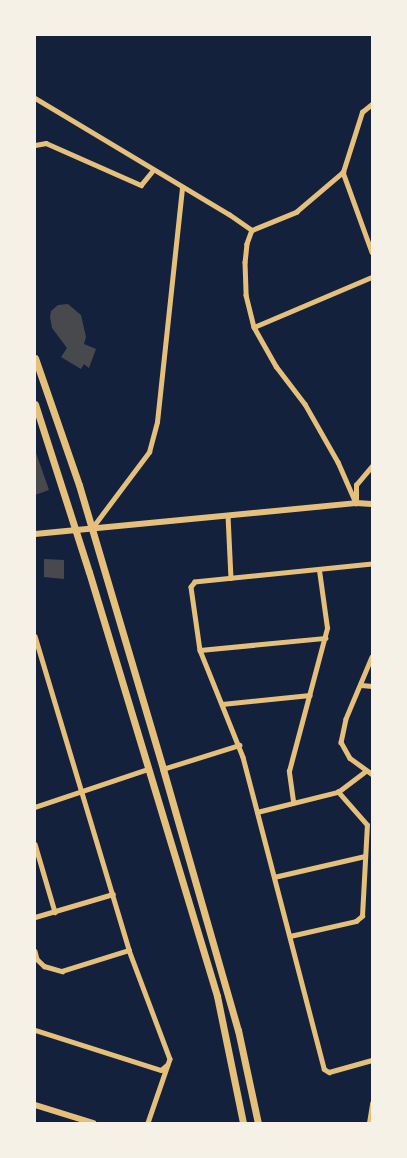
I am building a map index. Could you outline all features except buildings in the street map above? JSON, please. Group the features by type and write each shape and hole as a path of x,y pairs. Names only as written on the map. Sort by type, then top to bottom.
{"main road":[{"path":"35,358 92,528 163,769 238,1030 258,1123"},
{"path":"35,404 217,996 243,1123"},
{"path":"35,534 356,503 372,504"}],"street":[{"path":"35,98 252,230"},
{"path":"356,503 338,462 305,404 276,366 254,326 246,295 245,262 247,244 252,230 296,212 343,172 362,112 372,104"},
{"path":"35,145 46,143 142,185 153,170"},
{"path":"343,172 372,252"},
{"path":"92,528 149,452 157,422 182,187"},
{"path":"254,326 372,278"},
{"path":"356,503 356,485 372,466"},
{"path":"228,515 231,578"},
{"path":"372,564 195,582 192,587 200,650 239,744 324,1069 329,1072 372,1060"},
{"path":"293,801 289,771 327,628 319,570"},
{"path":"35,636 129,950 170,1059 148,1123"},
{"path":"200,650 325,638"},
{"path":"372,657 362,685 346,719 341,742 350,758 372,774"},
{"path":"362,685 372,686"},
{"path":"222,704 310,695"},
{"path":"163,769 239,744"},
{"path":"35,808 148,769"},
{"path":"257,812 293,801 338,792 366,771"},
{"path":"290,936 356,921 362,916 367,825 338,792"},
{"path":"35,844 55,912"},
{"path":"274,877 365,856"},
{"path":"35,917 113,894"},
{"path":"35,951 36,961 44,966 62,971 129,950"},
{"path":"35,1030 161,1070 168,1065"},
{"path":"369,1123 372,1103"},
{"path":"35,1105 93,1123"}]}
